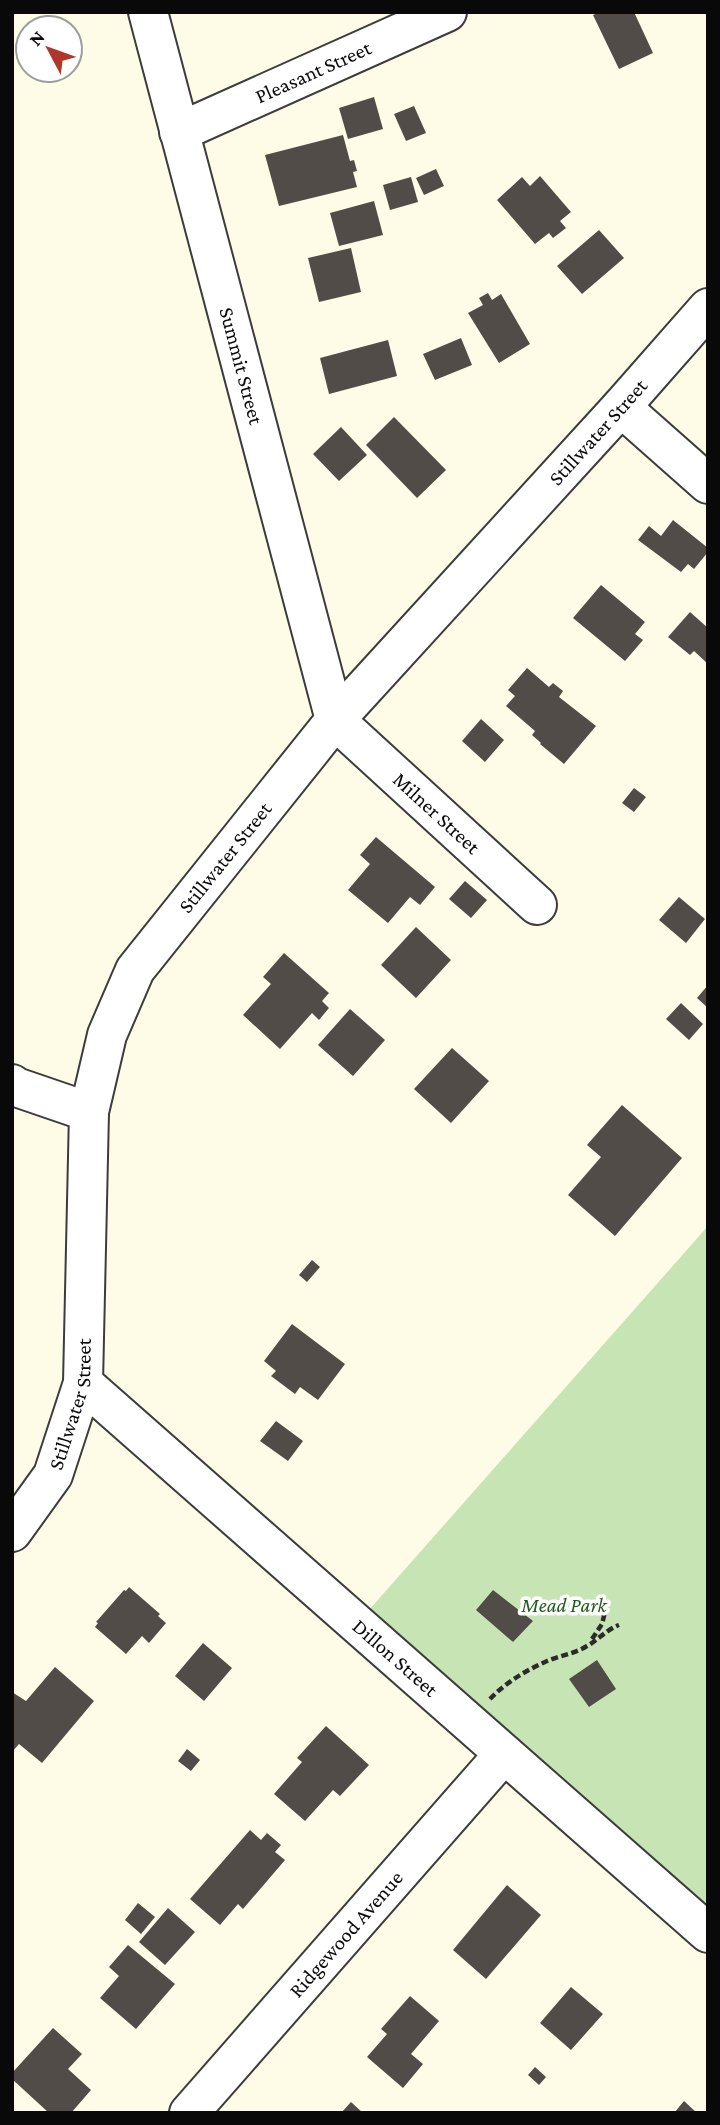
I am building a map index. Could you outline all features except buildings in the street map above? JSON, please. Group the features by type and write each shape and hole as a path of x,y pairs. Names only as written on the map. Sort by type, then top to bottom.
{"street":[{"name":"Summit Street","path":"148,12 335,720"},
{"name":"Pleasant Street","path":"178,132 447,12"},
{"name":"Stillwater Street","path":"12,1532 53,1475 83,1382 89,1112 107,1035 135,970 335,720 708,308"},
{"path":"621,407 708,484"},
{"name":"Milner Street","path":"335,720 537,905"},
{"path":"12,1084 89,1112"},
{"name":"Dillon Street","path":"83,1382 708,1933"},
{"name":"Ridgewood Avenue","path":"189,2113 503,1754"}],"path":[{"path":"588,1646 602,1624 607,1604"},
{"path":"467,1722 499,1690 520,1675 545,1662 588,1646 606,1631 619,1625"}],"green space":[{"name":"Mead Park","path":"708,1226 708,1923 361,1619"}]}
